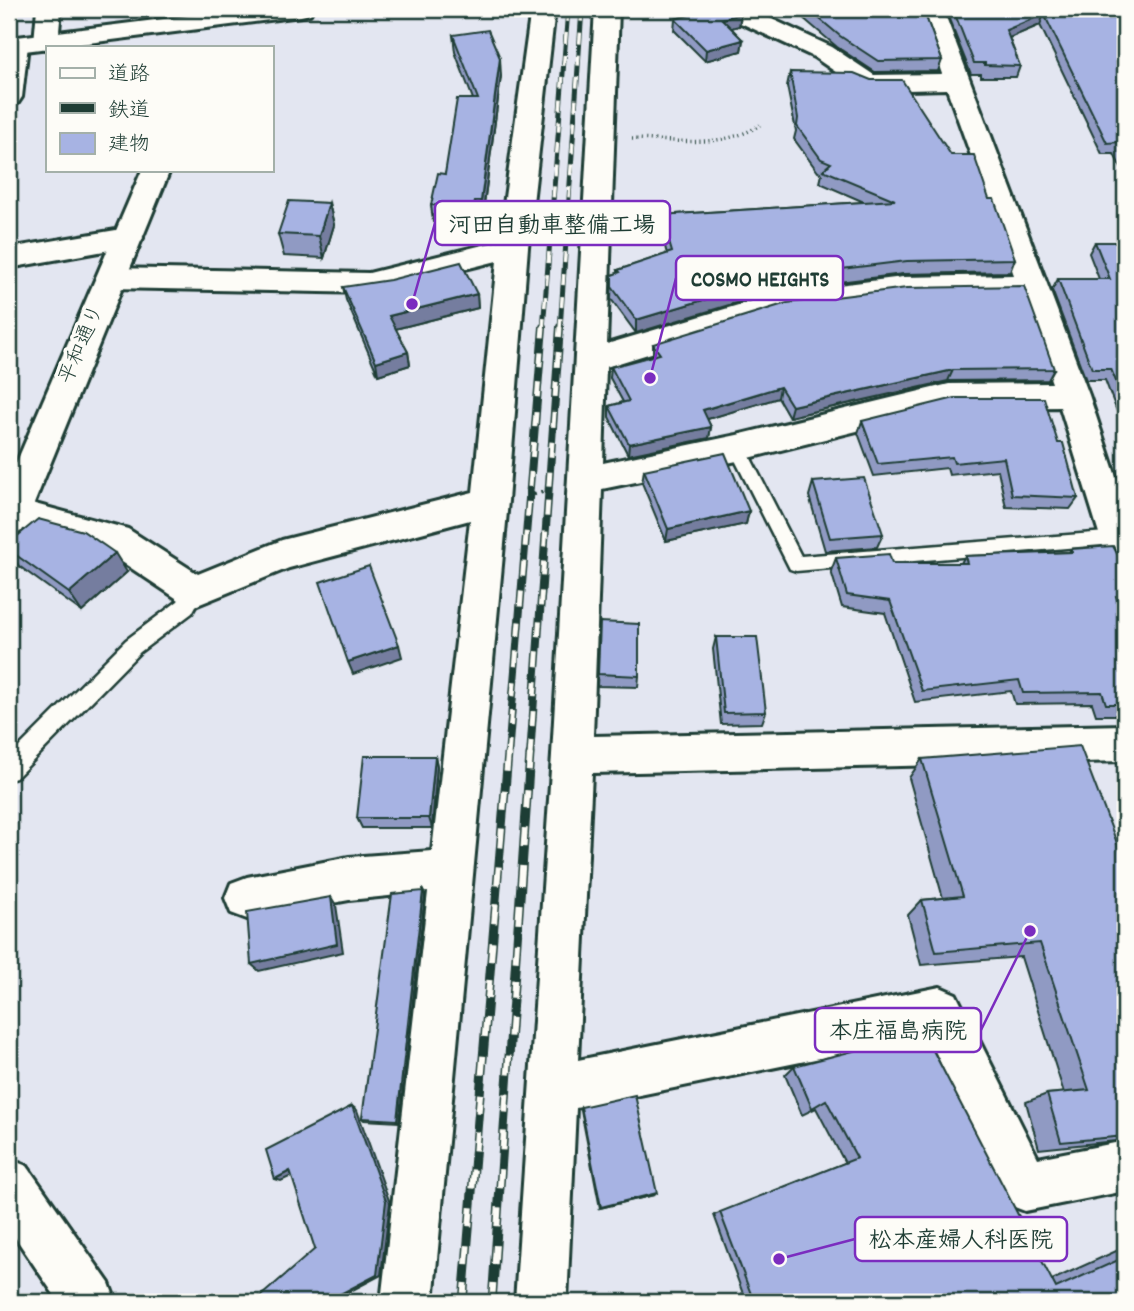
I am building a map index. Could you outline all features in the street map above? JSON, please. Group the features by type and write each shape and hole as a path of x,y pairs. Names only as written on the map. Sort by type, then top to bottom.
{"street":[{"path":"46,42 49,9"},
{"path":"9,97 12,46 219,14 301,9"},
{"path":"407,1302 490,504 513,247 543,9"},
{"path":"541,1302 572,755 607,9"},
{"path":"931,9 1073,395 1123,545"},
{"path":"731,11 823,52 868,83 958,81"},
{"path":"206,46 219,14"},
{"name":"平和通り","path":"10,514 155,172"},
{"path":"9,258 128,238"},
{"path":"111,278 369,283 513,247"},
{"path":"589,361 782,302 903,287 1033,285"},
{"path":"583,480 737,448 949,396 1073,395"},
{"path":"10,514 115,539 195,591 282,555 490,504"},
{"path":"572,755 1125,743"},
{"path":"247,898 313,882 405,871 452,871"},
{"path":"553,1089 940,1010 1025,1186 1125,1167"},
{"path":"9,1184 90,1302"}],"lane":[{"path":"737,448 796,564 1123,545"},
{"path":"9,771 132,646 186,607 195,591"}],"path":[{"path":"600,139 729,139 751,133 760,125"},
{"path":"490,504 583,480"}],"building":[{"path":"706,9 724,9 741,14 722,19 743,40 706,50 675,19 708,10"},
{"path":"808,9 923,9 942,60 878,61 840,36"},
{"path":"953,9 1125,9 1125,154 1120,142 1107,143 1044,14 1006,30 1020,66 985,65 974,63"},
{"path":"488,30 500,58 481,201 475,201 474,207 431,205 438,173 445,174 457,99 478,99 453,35"},
{"path":"790,72 854,73 871,80 902,80 951,155 974,155 989,199 994,199 1015,259 907,261 784,276 636,320 612,287 612,275 620,272 618,270 672,252 661,215 895,200 823,170 831,163 821,159 797,126"},
{"path":"289,201 329,203 319,236 278,234"},
{"path":"1095,242 1125,242 1125,403 1111,369 1092,369 1058,279 1110,279"},
{"path":"461,262 477,294 389,316 408,352 376,362 343,287 390,280"},
{"path":"1024,286 1054,369 953,370 792,406 780,387 703,410 711,427 629,444 609,406 629,401 611,367 660,354 653,344 787,303 907,288"},
{"path":"955,398 1044,398 1058,443 1063,443 1078,498 1012,495 1004,458 954,463 952,457 878,464 862,421"},
{"path":"725,453 749,511 668,529 644,470"},
{"path":"864,478 883,534 830,538 813,482"},
{"path":"38,519 83,531 115,553 69,593 9,550 9,543"},
{"path":"1113,546 1120,559 1125,561 1125,595 1116,596 1125,623 1125,704 1106,704 1102,692 1023,693 1019,680 922,691 890,601 847,595 836,558 889,554 892,563 967,563 965,556 1072,552 1071,549"},
{"path":"369,566 399,645 348,662 320,582"},
{"path":"600,622 639,624 639,676 598,674"},
{"path":"716,637 757,637 766,712 724,713"},
{"path":"1080,746 1125,864 1125,982 1122,982 1125,991 1125,1136 1061,1142 1047,1094 1089,1090 1040,943 936,952 922,900 963,896 922,759"},
{"path":"364,756 435,756 429,818 357,818"},
{"path":"423,891 397,1120 362,1118 392,894"},
{"path":"331,897 337,944 251,964 247,912"},
{"path":"924,1033 1056,1288 1125,1257 1125,1302 754,1302 720,1212 857,1158 826,1100 812,1108 794,1066"},
{"path":"635,1095 657,1193 601,1207 581,1107"},
{"path":"352,1106 386,1201 377,1275 325,1302 256,1302 315,1249 290,1171 275,1179 266,1150"}],"railway":[{"path":"543,329 568,9"},
{"path":"560,329 582,9"},
{"path":"508,756 543,327"},
{"path":"530,756 560,327"},
{"path":"463,1302 508,754"},
{"path":"492,1302 530,754"}],"place":[{"name":"河田自動車整備工場","path":"412,304"},
{"name":"COSMO HEIGHTS","path":"650,378"},
{"name":"本庄福島病院","path":"1030,931"},
{"name":"松本産婦人科医院","path":"779,1259"}]}
